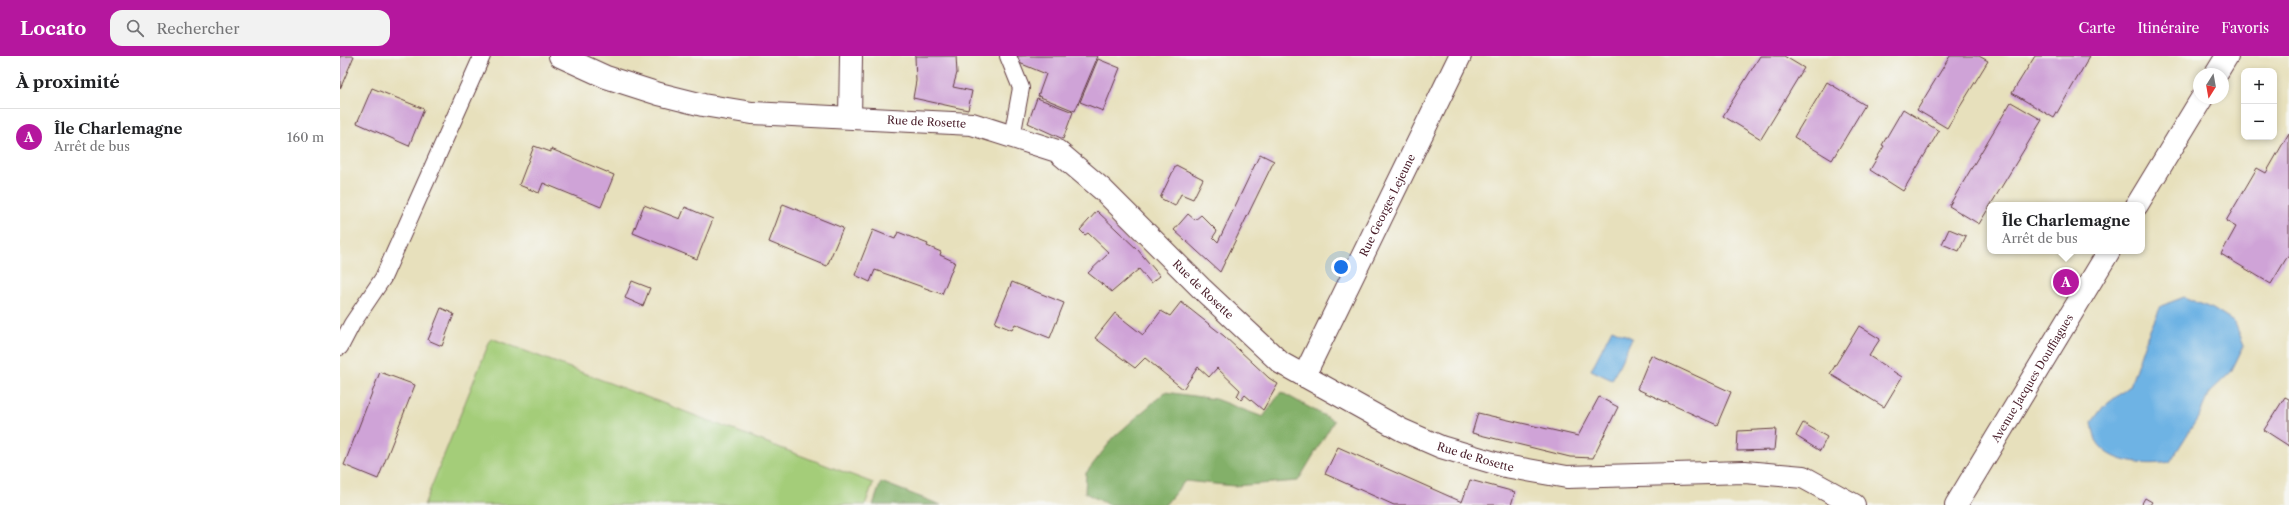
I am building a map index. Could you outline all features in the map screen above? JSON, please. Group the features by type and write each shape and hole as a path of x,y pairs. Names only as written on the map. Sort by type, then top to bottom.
{"street":[{"name":"Rue de Rosette","path":"560,56 606,77 703,105 752,113 972,124 1057,151 1103,190 1201,288 1282,363 1402,430 1441,447 1505,466 1567,477 1745,472 1803,477 1854,505"},
{"path":"850,117 851,56"},
{"name":"Rue Georges Lejeune","path":"1304,376 1460,56"},
{"path":"2220,68 2227,56"},
{"path":"2139,202 2198,104"},
{"name":"Avenue Jacques Douffiagues","path":"1956,505 2107,254"}],"lane":[{"path":"340,347 352,324 383,278 482,56"},
{"path":"1008,56 1021,88 1012,137"}],"green space":[{"path":"491,338 873,483 865,505 424,505"},
{"path":"1165,392 1215,399 1263,417 1281,392 1334,421 1298,481 1234,486 1185,481 1165,505 1109,505 1085,493 1086,473 1114,437"},
{"path":"881,482 941,505 873,505"}],"water":[{"path":"2184,297 2213,309 2235,323 2244,345 2231,372 2209,393 2199,416 2170,462 2151,464 2129,462 2119,459 2102,448 2096,440 2092,422 2103,407 2130,386 2146,339 2161,306"},
{"path":"1612,329 1632,338 1612,380 1591,370"}],"building":[{"path":"340,56 354,56 340,89"},
{"path":"915,56 956,56 957,73 953,87 972,91 968,110 913,98 916,81"},
{"path":"1014,56 1098,56 1075,111 1038,96 1046,74 1012,60"},
{"path":"1760,56 1784,56 1804,68 1761,139 1723,116"},
{"path":"1950,56 1979,56 1988,61 1947,128 1917,110"},
{"path":"2035,56 2090,56 2054,118 2012,93"},
{"path":"1098,59 1120,68 1103,111 1080,102"},
{"path":"1827,82 1865,105 1832,160 1794,137"},
{"path":"372,88 424,109 409,146 357,123"},
{"path":"1037,98 1073,112 1063,139 1028,123"},
{"path":"2011,102 2042,120 1992,202 1987,202 1987,211 1979,224 1949,206"},
{"path":"1903,109 1939,131 1903,191 1870,170 1884,146 1882,145"},
{"path":"2289,133 2289,254 2271,284 2221,254 2236,227 2226,221 2257,168 2266,173"},
{"path":"534,146 551,152 551,149 614,175 601,207 543,183 539,193 519,185"},
{"path":"1260,154 1274,161 1220,272 1174,230 1188,214 1195,220 1201,215 1217,231 1213,237 1218,242"},
{"path":"1176,165 1203,179 1193,199 1181,194 1175,206 1160,198"},
{"path":"783,204 843,228 827,266 769,242"},
{"path":"644,205 680,219 685,207 713,219 697,259 633,233"},
{"path":"1097,211 1138,250 1160,276 1151,283 1139,269 1112,292 1088,273 1109,253 1088,233 1085,235 1080,230"},
{"path":"1949,229 1966,236 1959,251 1942,244"},
{"path":"873,230 895,239 898,232 928,244 927,246 941,252 940,255 955,262 942,294 875,270 870,282 855,275"},
{"path":"632,281 650,288 643,306 625,298"},
{"path":"1012,282 1064,303 1050,338 1015,324 1012,330 995,323"},
{"path":"1181,302 1224,336 1269,378 1278,384 1263,410 1245,395 1241,400 1237,396 1240,390 1217,368 1209,377 1198,367 1183,389 1145,358 1135,368 1095,338 1115,313 1143,335 1161,311 1170,316"},
{"path":"441,308 454,314 442,346 428,340"},
{"path":"1859,326 1880,339 1869,356 1902,377 1884,407 1830,374"},
{"path":"1651,355 1731,392 1717,425 1637,389"},
{"path":"380,372 415,385 378,479 344,465"},
{"path":"1599,397 1618,407 1593,458 1570,457 1472,433 1478,413 1578,436"},
{"path":"2285,397 2289,399 2289,446 2264,430"},
{"path":"1803,423 1827,437 1820,451 1796,436"},
{"path":"1776,429 1774,450 1737,451 1738,431"},
{"path":"1338,447 1462,502 1470,480 1515,492 1511,505 1394,505 1325,474"},
{"path":"2145,498 2152,502 2150,505 2141,505"}],"place":[{"name":"Île Charlemagne","path":"2066,282"}]}
